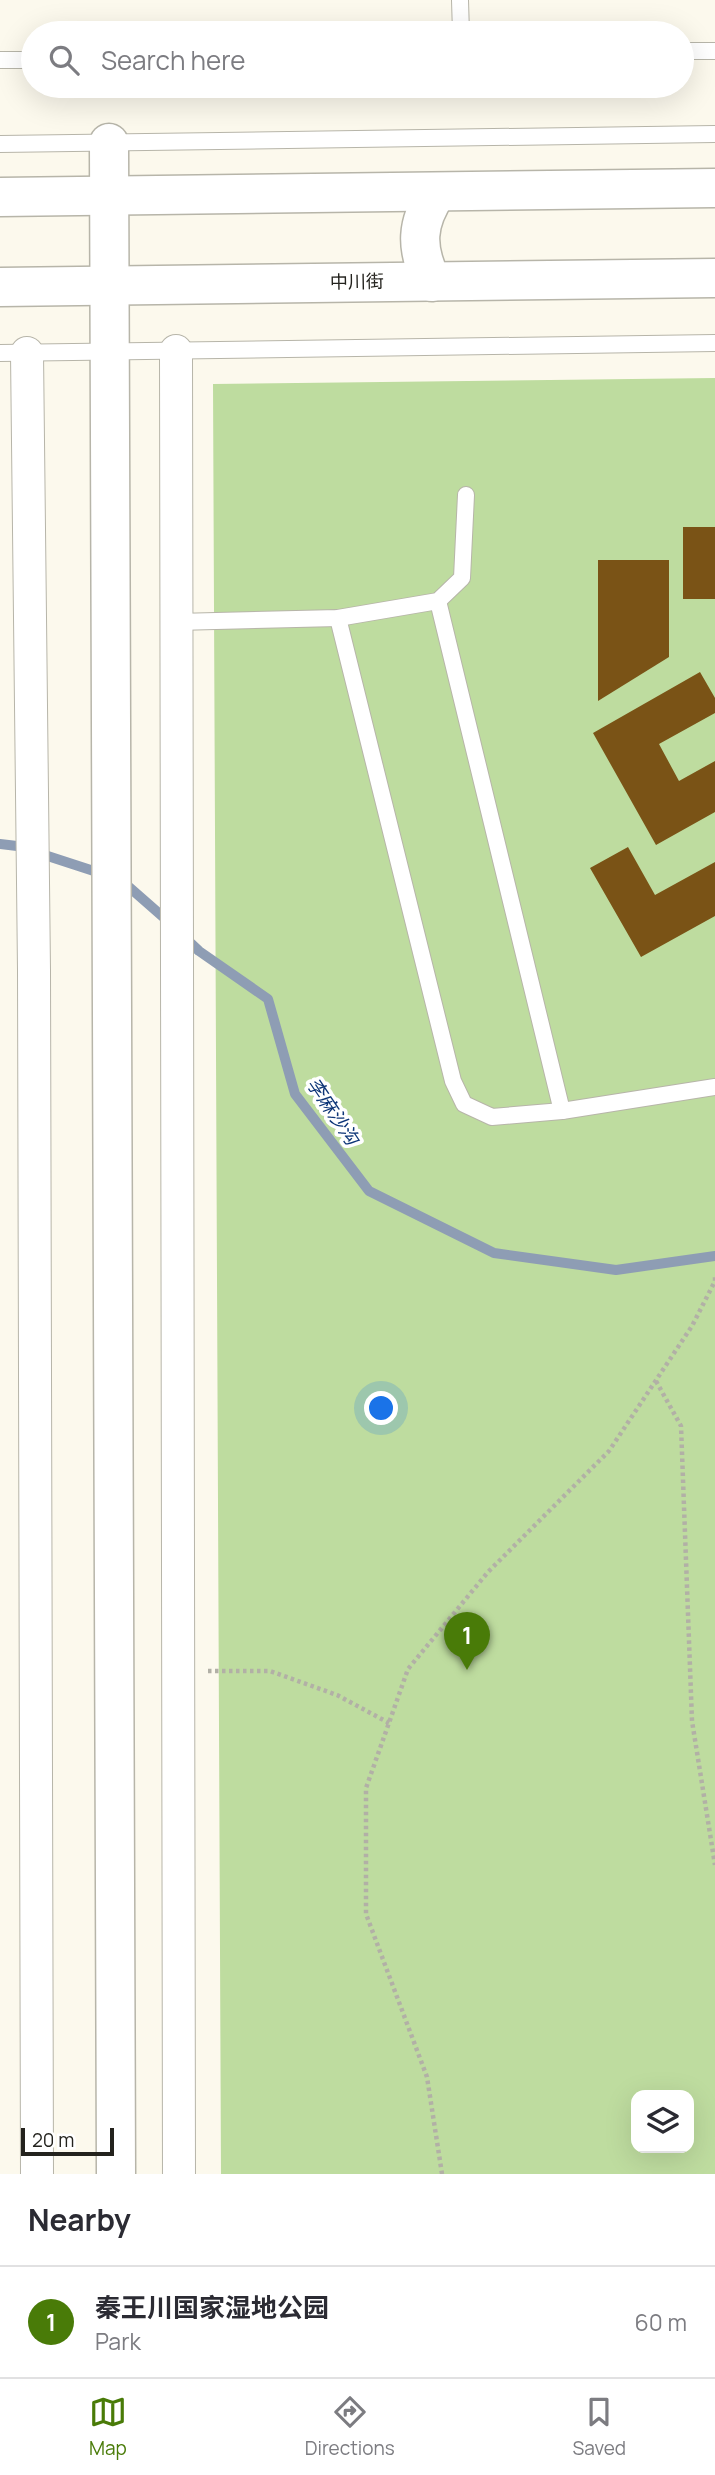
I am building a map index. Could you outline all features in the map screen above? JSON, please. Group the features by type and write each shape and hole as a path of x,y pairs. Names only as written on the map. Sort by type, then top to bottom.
{"street":[{"path":"110,143 116,2174"},
{"path":"0,197 715,188"},
{"path":"432,282 423,261 420,239 421,222 437,192"},
{"name":"中川街","path":"0,287 715,278"},
{"path":"176,351 179,2174"},
{"path":"14,353 32,763 37,2174"}],"lane":[{"path":"460,0 461,21"},
{"path":"694,51 715,51"},
{"path":"0,60 21,60"},
{"path":"0,144 715,134"},
{"path":"14,353 715,343"},
{"path":"176,622 338,618 438,601 462,578 466,495"},
{"path":"438,601 562,1111"},
{"path":"338,618 453,1081 464,1104 492,1117 562,1111 715,1087"}],"path":[{"path":"442,2174 427,2077 366,1914 366,1788 408,1669 488,1572 609,1451 692,1326 715,1276"},
{"path":"656,1381 681,1426 692,1721 715,1865"},
{"path":"178,1671 270,1671 337,1695 389,1723"}],"green space":[{"path":"715,378 715,2174 221,2174 213,384"}],"building":[{"path":"683,527 715,527 715,599 683,599"},
{"path":"598,560 669,560 669,657 598,701"},
{"path":"700,672 715,698 715,713 659,744 679,781 715,761 715,812 656,845 593,733"},
{"path":"628,847 655,895 715,862 715,916 641,957 590,868"}],"waterway":[{"name":"李麻沙沟","path":"0,844 17,846 103,874"},
{"name":"李麻沙沟","path":"121,880 170,923"},
{"name":"李麻沙沟","path":"183,936 199,951 268,999 295,1094 369,1191 494,1253 616,1270 715,1256"}],"place":[{"name":"秦王川国家湿地公园","path":"467,1670"}]}
